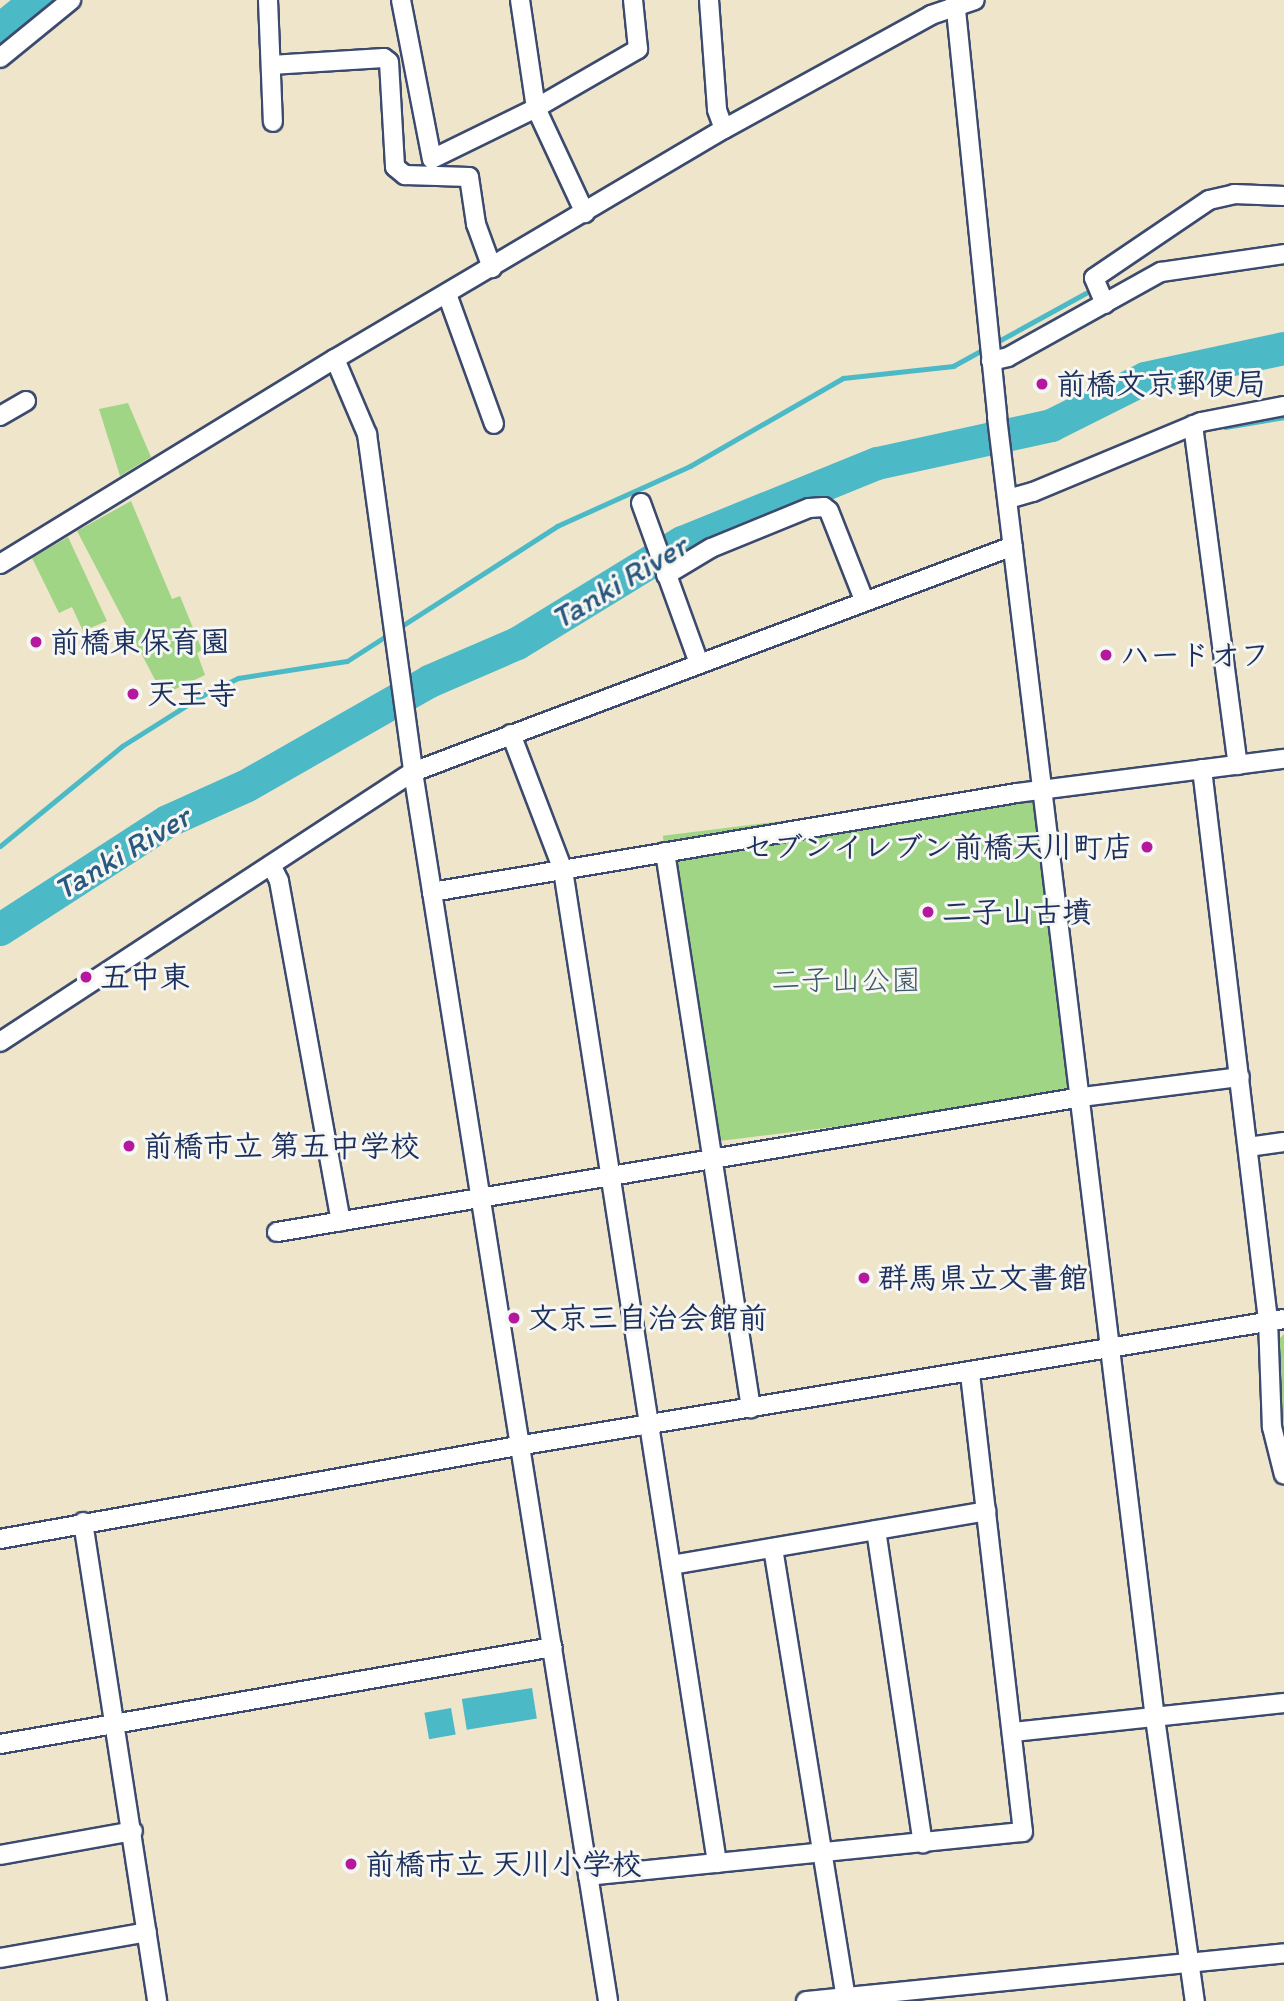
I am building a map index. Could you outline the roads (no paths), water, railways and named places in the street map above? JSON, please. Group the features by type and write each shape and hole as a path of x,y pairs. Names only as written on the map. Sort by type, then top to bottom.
{"street":[{"path":"0,58 71,0"},
{"path":"268,0 273,122"},
{"path":"401,0 432,159 536,108 638,49 633,0"},
{"path":"520,0 536,108 585,213"},
{"path":"709,0 717,110 724,129"},
{"path":"0,564 335,359 724,129 956,2 975,0"},
{"path":"956,2 991,361 1013,546 1082,1097 1109,1346 1155,1718 1195,2001"},
{"path":"271,65 384,58 390,62 394,167 405,175 469,177 475,224 492,268"},
{"path":"1105,303 1094,278 1209,200 1234,194 1284,196"},
{"path":"991,361 1009,357 1161,272 1284,254"},
{"path":"447,293 494,424"},
{"path":"335,359 367,434 413,772 479,1197 523,1445 608,2001"},
{"path":"0,416 26,401"},
{"path":"1008,499 1034,492 1193,425 1284,405"},
{"path":"1193,425 1238,765"},
{"path":"640,503 699,663"},
{"path":"666,575 711,548 809,508 824,507 829,511 864,600"},
{"path":"1,1039 413,772 1013,546"},
{"path":"511,734 563,870 716,1863"},
{"path":"432,892 1043,789 1284,759"},
{"path":"1202,769 1248,1147 1276,1320 1279,1443 1284,1475"},
{"path":"665,852 751,1408"},
{"path":"271,865 279,881 341,1221"},
{"path":"277,1232 1082,1097 1240,1077"},
{"path":"1248,1147 1284,1142"},
{"path":"0,1539 523,1445 1276,1320"},
{"path":"588,1876 1023,1832 970,1371"},
{"path":"671,1565 986,1511"},
{"path":"83,1522 133,1831 157,2001"},
{"path":"876,1530 923,1843"},
{"path":"773,1548 825,1851 846,1997"},
{"path":"0,1744 553,1647"},
{"path":"1013,1732 1284,1703"},
{"path":"0,1855 133,1831"},
{"path":"0,1958 147,1932"},
{"path":"806,2001 1284,1953"}],"water":[{"path":"532,1688 537,1719 467,1730 462,1699"},
{"path":"451,1708 456,1735 429,1739 424,1713"}],"waterway":[{"path":"0,29 36,0"},
{"path":"0,846 122,746 203,695 238,678 347,661 557,526 690,466 843,378 953,366 1086,293"},
{"name":"Tanki River","path":"0,929 167,821 245,786 429,681 517,643 682,542 877,463 1051,425 1145,378 1284,348"},
{"path":"1225,427 1284,417"}],"place":[{"name":"前橋文京郵便局","path":"1042,384"},
{"name":"前橋東保育園","path":"36,642"},
{"name":"ハードオフ","path":"1106,655"},
{"name":"天王寺","path":"133,694"},
{"name":"セブンイレブン前橋天川町店","path":"1147,847"},
{"name":"二子山古墳","path":"928,912"},
{"name":"五中東","path":"86,977"},
{"name":"前橋市立 第五中学校","path":"129,1146"},
{"name":"群馬県立文書館","path":"864,1278"},
{"name":"文京三自治会館前","path":"514,1318"},
{"name":"前橋市立 天川小学校","path":"351,1864"}],"park label":[{"name":"二子山公園","path":"846,980"}]}
